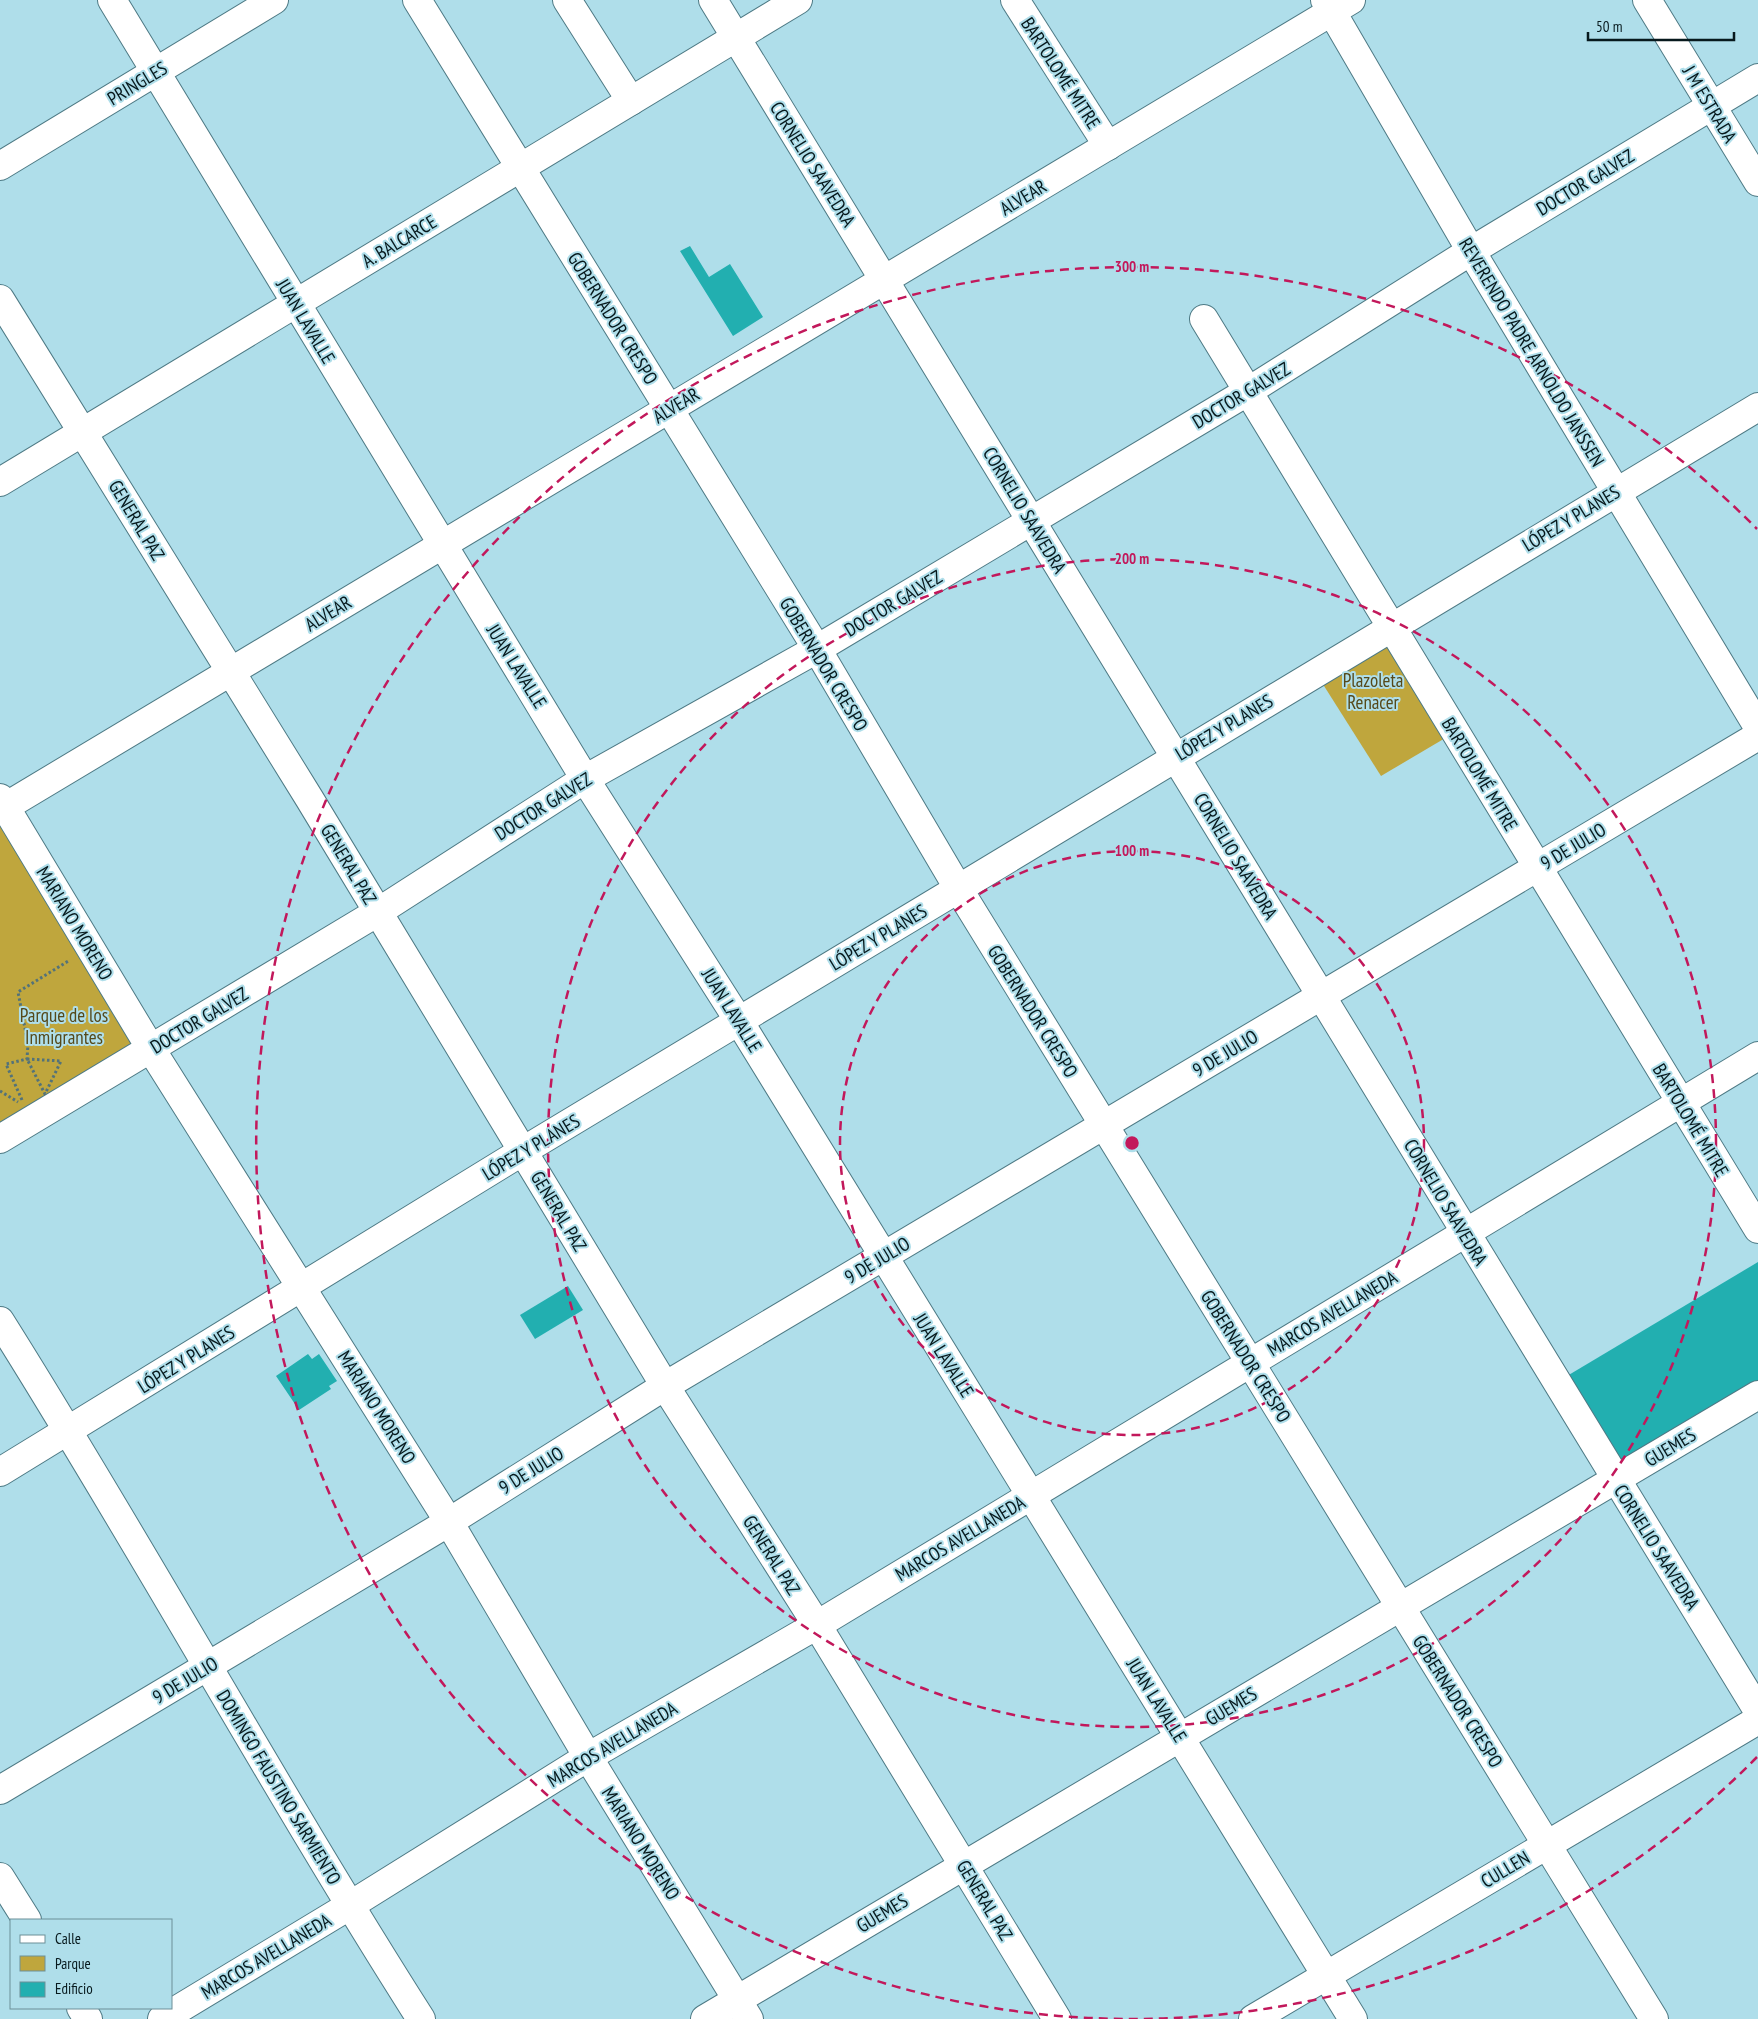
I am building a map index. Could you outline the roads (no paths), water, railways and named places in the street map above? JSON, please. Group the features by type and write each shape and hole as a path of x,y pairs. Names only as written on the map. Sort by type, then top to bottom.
{"street":[{"name":"JUAN LAVALLE","path":"112,0 585,779 739,1021 1353,2019"},
{"name":"PRINGLES","path":"0,166 274,0"},
{"name":"GOBERNADOR CRESPO","path":"417,0 817,650 958,888 1654,2019"},
{"path":"567,0 630,101"},
{"name":"CORNELIO SAAVEDRA","path":"712,0 1032,520 1758,1712"},
{"name":"A. BALCARCE","path":"0,482 798,0"},
{"name":"BARTOLOMÉ MITRE","path":"1015,0 1108,146"},
{"name":"J M ESTRADA","path":"1647,0 1758,182"},
{"name":"ALVEAR","path":"2,805 442,545 1108,146 1336,4"},
{"name":"REVERENDO PADRE ARNOLDO JANSSEN","path":"1336,4 1471,251 1758,727"},
{"name":"DOCTOR GALVEZ","path":"0,1139 378,912 585,779 817,650 1247,392 1471,251 1758,78"},
{"name":"GENERAL PAZ","path":"0,300 378,912 665,1386 816,1625 1057,2019"},
{"name":"BARTOLOMÉ MITRE","path":"1204,318 1247,392 1758,1229"},
{"name":"LÓPEZ Y PLANES","path":"0,1472 523,1151 1175,756 1758,407"},
{"name":"9 DE JULIO","path":"0,1790 449,1522 665,1386 1758,736"},
{"name":"MARIANO MORENO","path":"2,805 151,1049 449,1522 588,1757 743,2009"},
{"name":"MARCOS AVELLANEDA","path":"162,2019 349,1906 588,1757 816,1625 1758,1056"},
{"name":"DOMINGO FAUSTINO SARMIENTO","path":"0,1321 69,1430 349,1906 421,2019"},
{"name":"GUEMES","path":"705,2019 743,2009 963,1865 1758,1395"},
{"name":"CULLEN","path":"1253,2019 1758,1720"},
{"path":"0,1877 26,1919"}],"park label":[{"name":"Plazoleta Renacer","path":"1373,691"},
{"name":"Parque de los Inmigrantes","path":"64,1026"}]}
